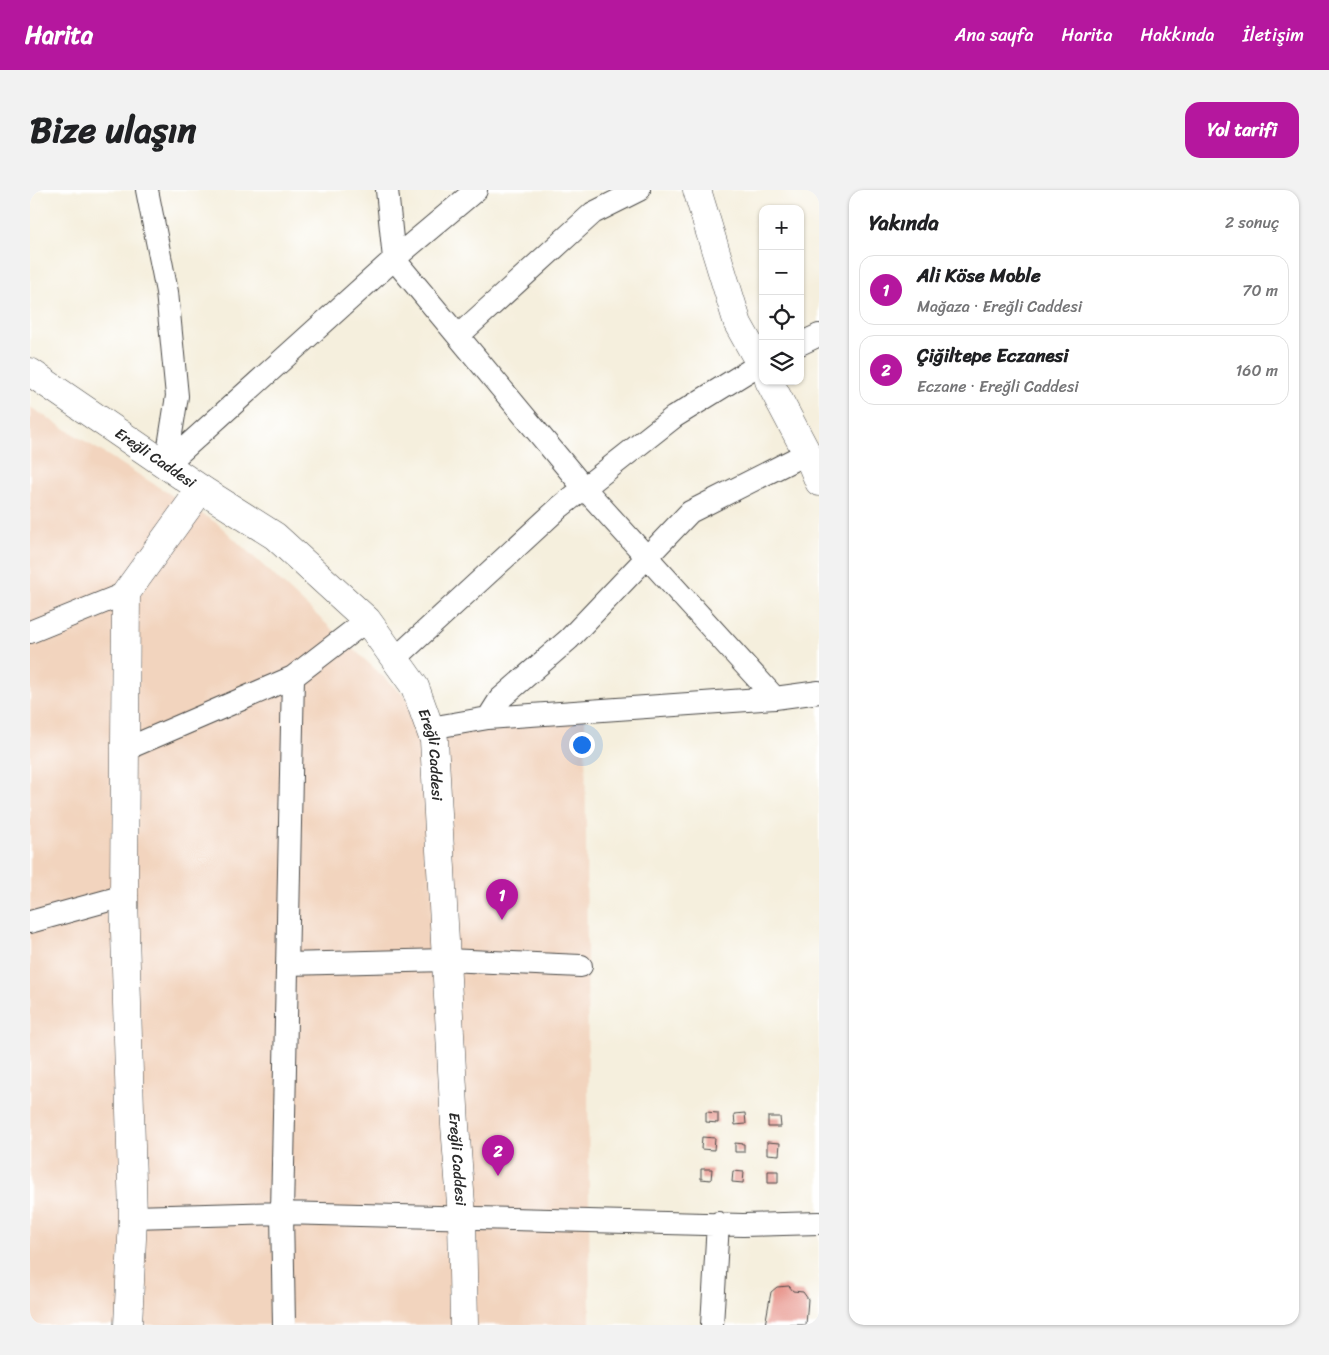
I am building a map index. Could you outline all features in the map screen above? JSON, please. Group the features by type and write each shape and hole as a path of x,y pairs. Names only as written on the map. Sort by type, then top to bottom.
{"street":[{"path":"147,190 167,292 177,396 166,465"},
{"path":"387,190 394,259 584,488 776,698"},
{"path":"166,465 394,259 476,190"},
{"path":"458,336 593,214 639,190"},
{"path":"697,190 738,324 759,362"},
{"path":"804,342 819,335"},
{"path":"395,659 560,507 584,488 674,417 759,371"},
{"name":"Ereğli Caddesi","path":"30,372 166,465 275,536 367,620 415,687 434,740 462,1217 464,1325"},
{"path":"771,385 807,453 819,482"},
{"path":"488,718 500,699 569,639 690,512 807,453"},
{"path":"30,632 126,593 201,488"},
{"path":"126,593 124,896 133,1217 128,1325"},
{"path":"126,749 293,677 367,620"},
{"path":"284,1325 282,1213 293,677"},
{"path":"430,728 488,718 776,698 819,692"},
{"path":"30,922 124,896"},
{"path":"287,964 446,960 581,966"},
{"path":"133,1217 282,1213 742,1225 819,1223"},
{"path":"712,1325 718,1223"}],"shaded area":[{"path":"30,407 218,524 426,716 585,711 590,1325 30,1325"}],"building":[{"path":"706,1112 718,1113 718,1123 706,1122"},
{"path":"745,1113 746,1124 735,1125 734,1114"},
{"path":"768,1117 780,1117 781,1127 768,1127"},
{"path":"702,1137 715,1138 714,1150 701,1149"},
{"path":"767,1142 780,1143 779,1155 767,1154"},
{"path":"735,1143 744,1144 744,1152 735,1152"},
{"path":"701,1169 712,1169 711,1180 701,1179"},
{"path":"733,1171 744,1172 743,1183 732,1182"},
{"path":"768,1171 778,1171 778,1183 768,1183"},
{"path":"789,1286 793,1291 803,1292 808,1299 806,1325 765,1325 771,1292 777,1287"}],"place":[{"name":"Ali Köse Moble","path":"502,920"},
{"name":"Çiğiltepe Eczanesi","path":"498,1176"}]}
